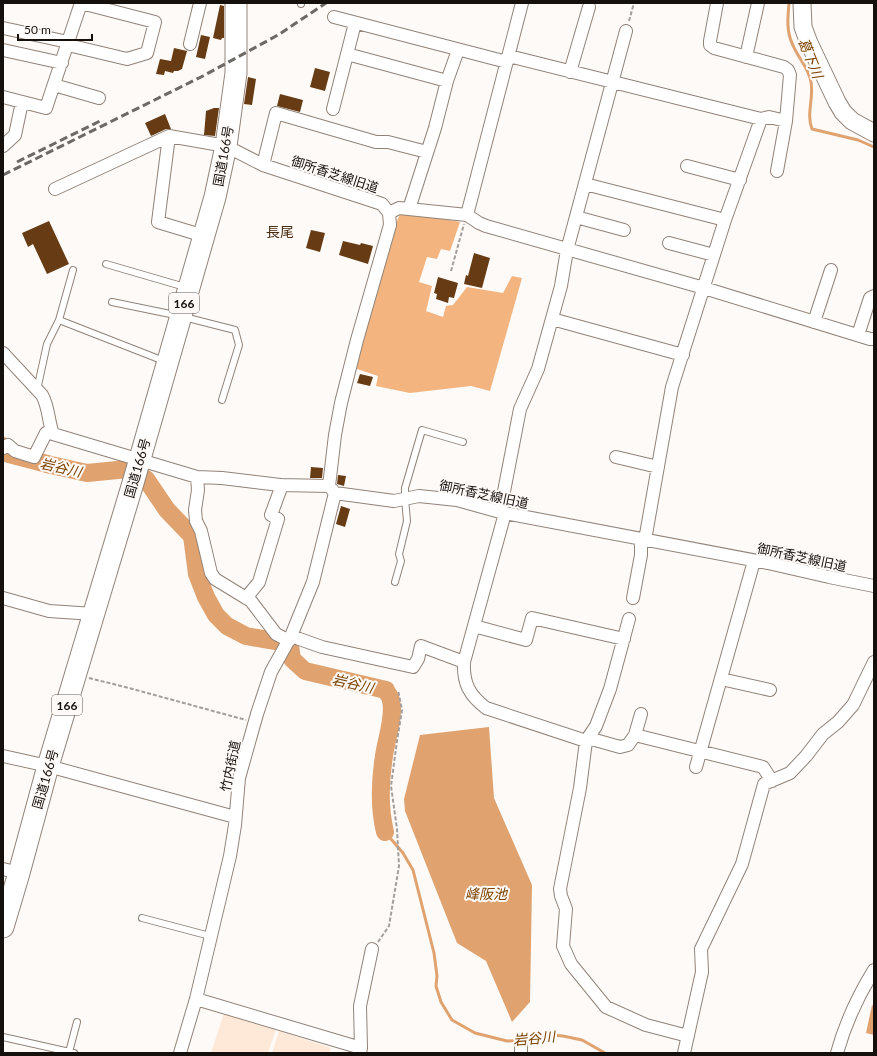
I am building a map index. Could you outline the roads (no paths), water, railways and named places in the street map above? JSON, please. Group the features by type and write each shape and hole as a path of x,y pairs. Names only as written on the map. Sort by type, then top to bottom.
{"highway":[{"name":"国道166号","path":"3,927 11,871 48,766 76,675 140,460 215,197 226,146 236,73 236,3"}],"street":[{"path":"3,28 68,44 127,59 146,53 155,22 81,3 68,44 62,63 46,108 3,96"},
{"path":"190,44 200,3"},
{"path":"466,215 522,3"},
{"path":"717,3 710,45 714,48 784,67 788,70 790,75 786,121 778,171"},
{"path":"746,57 758,3"},
{"path":"802,3 803,27 808,43 837,102 843,112 852,121 874,133"},
{"path":"570,72 589,7"},
{"path":"334,18 458,50 570,72 761,119 769,117 786,121"},
{"path":"333,109 355,23"},
{"path":"626,31 567,250 561,286 538,369 520,409 502,513 464,662 464,674 467,688 478,702 486,708 587,739 620,747 628,745 635,735 641,714"},
{"path":"3,50 62,63"},
{"path":"409,209 435,128 447,81 458,50"},
{"path":"347,54 447,81"},
{"path":"54,85 99,98"},
{"path":"3,146 15,135 22,102"},
{"path":"263,165 276,113 376,142 388,142 427,152"},
{"path":"633,598 670,398 714,255 761,119"},
{"path":"55,189 169,136"},
{"path":"169,136 158,222 204,236"},
{"name":"御所香芝線旧道","path":"169,136 226,146 263,165 382,204 389,213"},
{"path":"688,166 740,180"},
{"path":"585,184 726,220"},
{"path":"332,490 335,435 340,410 357,340 390,225 389,213 399,208 466,215 479,224 704,288 858,336 874,339"},
{"path":"576,217 624,230"},
{"path":"669,243 714,255"},
{"path":"814,322 831,270"},
{"path":"858,336 870,298 874,296"},
{"path":"552,319 683,355"},
{"path":"3,353 46,402 52,431 46,433 34,457 15,450 8,445 3,448"},
{"name":"御所香芝線旧道","path":"52,431 53,434 197,478 222,478 332,490 394,501 419,496 457,500 502,513 754,561 874,586"},
{"path":"616,457 658,467"},
{"path":"197,478 198,490 195,510 196,521 201,531 211,573 215,579 246,598 254,605 276,634 288,642 322,646 413,667 418,659 421,646 464,662"},
{"path":"246,598 259,582 278,519 271,515 282,485"},
{"name":"竹内街道","path":"180,1053 196,999 230,856 235,825 239,778 254,723 272,672 288,642 313,582 332,490"},
{"path":"696,767 754,561"},
{"path":"3,598 49,611 94,614"},
{"path":"474,626 526,640 532,618 624,639"},
{"path":"629,619 607,697 596,726 587,739 580,788 560,889 566,909 563,946 571,964 606,1007 646,1025 688,1036"},
{"path":"684,1053 702,972 701,949 742,864 764,784 790,774 823,734 838,722 853,705 874,662"},
{"path":"721,679 770,690"},
{"path":"635,735 763,768 772,781"},
{"path":"3,756 48,766 235,817"},
{"path":"196,999 360,1051 360,1006 372,949"},
{"path":"837,1053 850,1015 874,970"}],"lane":[{"path":"106,264 189,288"},
{"path":"37,390 47,344 59,320 73,270"},
{"path":"112,302 180,316 235,330 239,345 222,400"},
{"path":"59,320 167,362"},
{"path":"395,582 401,561 399,554 407,521 404,498 405,488 422,430 463,442"},
{"path":"142,918 210,936"},
{"path":"3,1037 72,1052 77,1022"}],"water":[{"name":"峰阪池","path":"489,727 494,798 532,885 530,1002 512,1022 486,961 457,943 405,811 404,799 420,735"},
{"path":"872,1005 874,1006 874,1035 866,1033"}],"waterway":[{"name":"葛下川","path":"789,3 788,23 790,38 808,72 811,82 812,94 810,123 812,129 858,140 874,147"},
{"name":"岩谷川","path":"3,446 9,454 51,465 87,473 128,469 146,479 167,510 192,536 197,574 206,597 216,615 227,626 246,636 280,642 290,646 292,659 305,671 386,690 390,698 392,714 384,756 381,784 381,804 385,832"},
{"name":"岩谷川","path":"385,832 403,853 413,870 434,953 437,976 436,986 441,1002 452,1020 475,1033 507,1041 529,1040 551,1035 563,1036 582,1040 605,1053"}],"railway":[{"path":"3,175 203,76 278,35 326,3"},
{"path":"17,162 100,121"}],"district":[{"name":"長尾","path":"280,231"}]}
